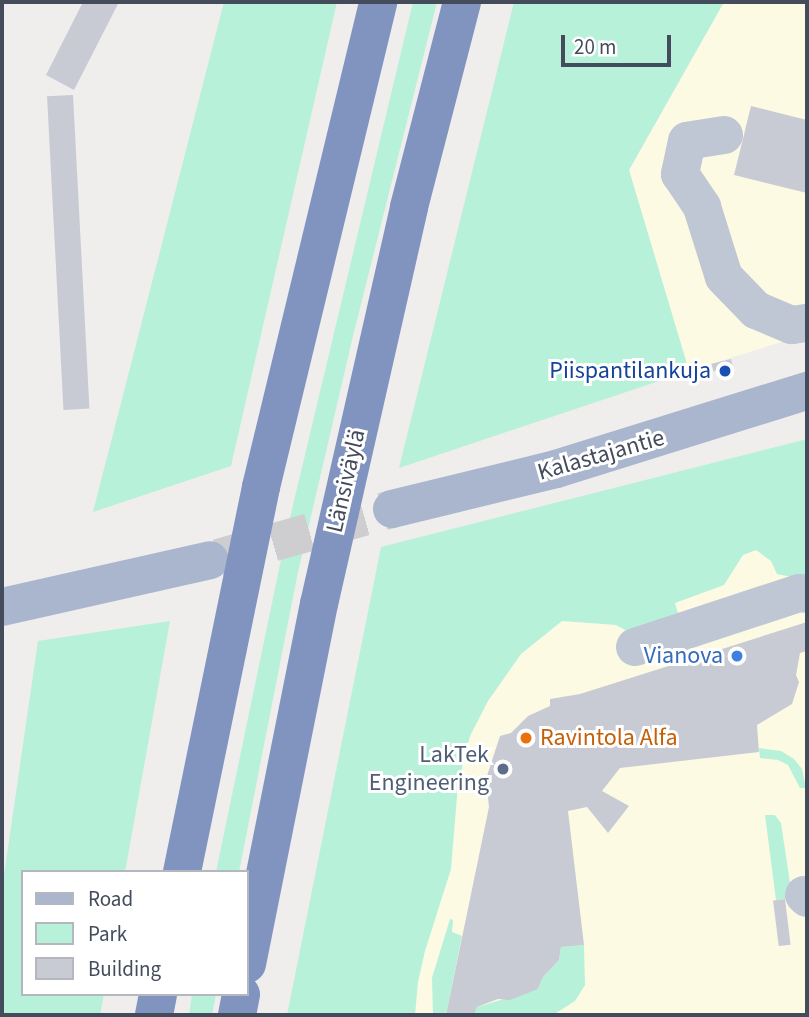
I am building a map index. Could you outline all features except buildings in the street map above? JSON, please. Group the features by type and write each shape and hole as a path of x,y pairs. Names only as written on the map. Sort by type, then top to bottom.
{"highway":[{"path":"182,870 261,487 378,2"},
{"name":"Länsiväylä","path":"248,959 318,604 409,207 462,2"},
{"path":"154,1015 158,996"},
{"path":"237,1015 241,996"}],"main road":[{"name":"Kalastajantie","path":"392,509 556,470 807,391"},
{"path":"2,607 210,560"}],"lane":[{"path":"724,135 687,141 680,174 702,207 724,277 756,310 792,325 807,323"},
{"path":"635,647 799,593 807,594"}],"shaded area":[{"path":"724,2 807,2 807,334 689,371 629,170"},
{"path":"807,462 807,1015 406,1015 497,564"}],"green space":[{"path":"224,2 337,2 231,466 93,512"},
{"path":"413,2 437,2 353,336 298,572 239,870 216,870 288,526"},
{"path":"514,2 724,2 629,170 689,371 399,468"},
{"path":"807,439 807,580 777,574 771,561 756,550 743,555 724,585 675,603 679,617 634,635 616,625 562,621 521,654 488,701 470,736 458,784 451,869 425,951 418,982 415,1015 287,1015 381,547"},
{"path":"170,621 125,870 21,870 21,996 104,996 100,1015 2,1015 2,889 38,641"},
{"path":"759,748 781,751 794,759 802,769 806,788 800,788 788,765 778,760 760,758"},
{"path":"765,815 775,815 781,823 792,896 785,899 776,900"},
{"path":"450,919 453,920 452,932 462,936 446,1015 433,1015 432,978"},
{"path":"584,945 585,985 575,1001 553,1015 474,1015 477,1007 538,989 543,977 559,960 561,947"},
{"path":"192,996 216,996 212,1015 189,1015"}],"tunnel":[{"path":"218,558 392,509"}],"place":[{"name":"Piispantilankuja","path":"725,371"},
{"name":"Vianova","path":"737,656"},
{"name":"Ravintola Alfa","path":"526,738"},
{"name":"LakTek Engineering","path":"503,769"}]}
